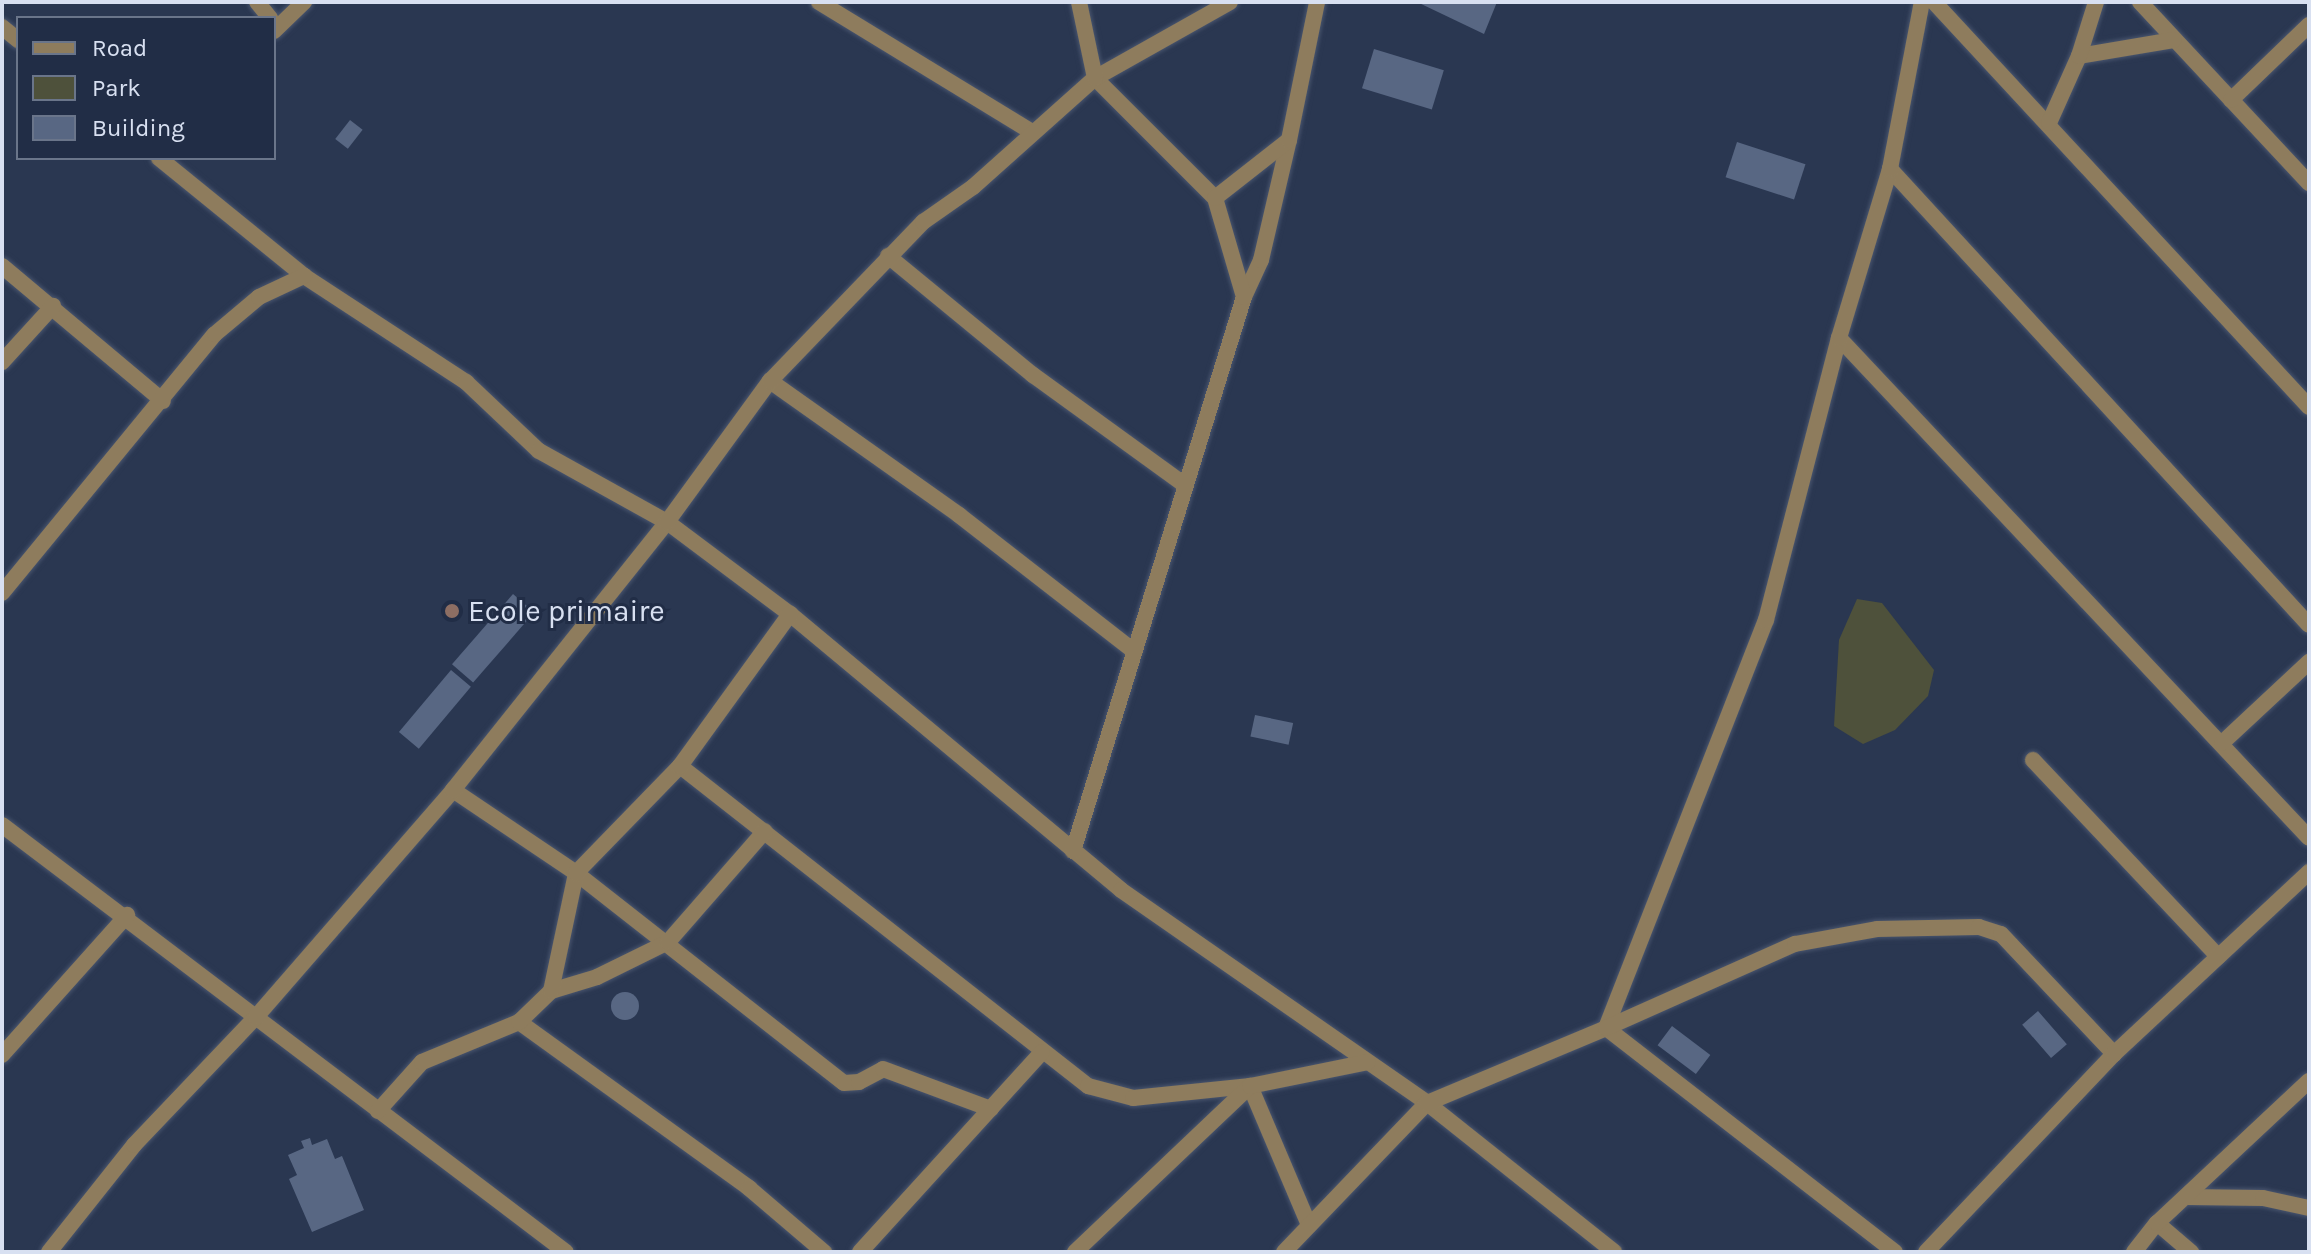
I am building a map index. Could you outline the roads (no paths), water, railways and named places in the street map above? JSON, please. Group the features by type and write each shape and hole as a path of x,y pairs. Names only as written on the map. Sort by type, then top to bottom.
{"street":[{"path":"276,23 304,2"},
{"path":"1079,2 1095,78 1215,198 1244,297"},
{"path":"49,1252 134,1145 256,1017 453,790 667,522 770,381 888,256 923,222 973,187 1030,131 1095,78 1230,2"},
{"path":"1073,851 1244,297 1261,260 1317,2"},
{"path":"1606,1028 1766,620 1839,338 1890,169 1922,2"},
{"path":"1934,2 2309,407"},
{"path":"2049,123 2079,56 2096,2"},
{"path":"2140,2 2309,183"},
{"path":"824,4 1030,131"},
{"path":"2231,100 2309,25"},
{"path":"2079,56 2174,40"},
{"path":"1215,198 1289,140"},
{"path":"170,162 304,276 466,382 539,451 667,522 790,614 1073,851 1427,1103 1614,1252"},
{"path":"1890,169 2309,625"},
{"path":"888,256 1033,375 1185,485"},
{"path":"2,266 163,401"},
{"path":"2,593 215,334 259,297 304,276"},
{"path":"2,362 53,306"},
{"path":"1839,338 2309,838"},
{"path":"770,381 959,515 1134,651"},
{"path":"551,991 576,873 680,766 790,614"},
{"path":"2222,743 2309,662"},
{"path":"2033,760 2218,956"},
{"path":"680,766 1088,1086 1133,1098 1250,1086 1368,1062"},
{"path":"453,790 576,873 668,942 844,1083 859,1082 883,1069 991,1109"},
{"path":"2,825 127,915 378,1111 566,1252"},
{"path":"378,1111 422,1062 519,1022 551,991 597,977 668,942 765,831"},
{"path":"1926,1252 2114,1054 2309,872"},
{"path":"2,1055 127,915"},
{"path":"1284,1252 1427,1103 1795,944 1877,929 1979,927 2001,934 2114,1054"},
{"path":"519,1022 749,1188 824,1252"},
{"path":"1606,1028 1895,1252"},
{"path":"860,1252 1042,1052"},
{"path":"2134,1252 2157,1223 2309,1081"},
{"path":"1250,1086 1309,1225"},
{"path":"1075,1252 1250,1086"},
{"path":"2186,1197 2263,1198 2309,1208"},
{"path":"2157,1223 2191,1252"}],"place":[{"name":"Ecole primaire","path":"452,611"}]}
